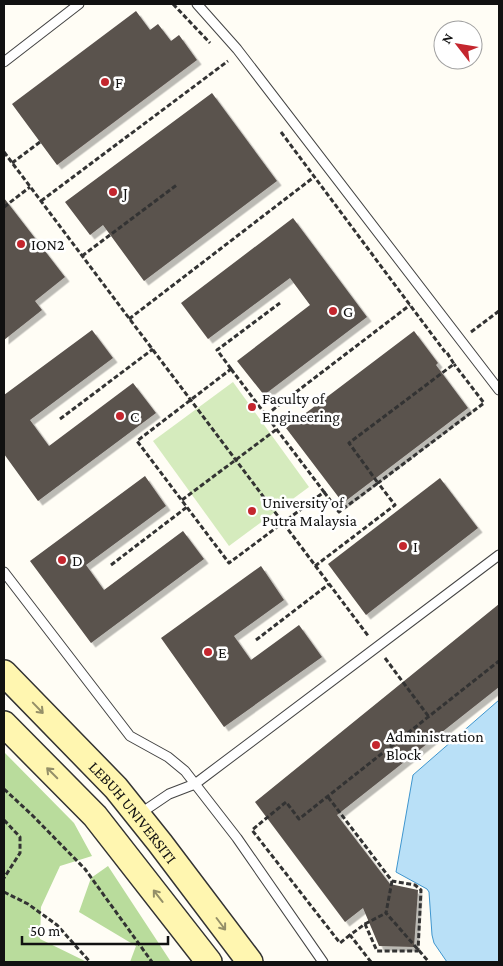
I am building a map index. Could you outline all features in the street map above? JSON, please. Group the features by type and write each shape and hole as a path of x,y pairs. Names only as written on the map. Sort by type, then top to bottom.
{"street":[{"name":"LEBUH UNIVERSITI","path":"4,673 116,788 250,962"},
{"name":"LEBUH UNIVERSITI","path":"4,724 95,816 209,962"},
{"path":"111,836 138,815"}],"lane":[{"path":"197,4 238,49 499,390"},
{"path":"4,62 75,5"},
{"path":"138,815 169,794 195,784 499,555"},
{"path":"4,572 130,736 168,757 195,784 237,838 323,962"}],"path":[{"path":"173,4 214,47"},
{"path":"221,54 233,69"},
{"path":"41,201 228,61"},
{"path":"279,130 484,403 339,512 217,350 280,303"},
{"path":"12,163 40,142"},
{"path":"4,152 429,717"},
{"path":"129,319 314,177"},
{"path":"82,256 178,184"},
{"path":"4,207 30,187"},
{"path":"266,415 410,305"},
{"path":"445,352 499,311"},
{"path":"60,419 152,349"},
{"path":"315,566 395,505 349,443 454,364"},
{"path":"231,369 137,441 230,564 324,492"},
{"path":"182,500 277,429"},
{"path":"111,565 187,507"},
{"path":"256,640 329,584"},
{"path":"386,913 365,924 340,943 252,830 286,802 298,819 499,661"},
{"path":"4,789 32,814 85,869 152,962"},
{"path":"328,797 392,881 416,885 421,890 418,950"},
{"path":"4,820 20,836 20,853 4,878"},
{"path":"386,913 392,881"},
{"path":"4,892 28,904 57,925 90,962"},
{"path":"386,913 429,962"},
{"path":"365,924 377,951 418,950"},
{"path":"350,935 371,962"}],"green space":[{"path":"233,382 309,487 229,546 153,441"},
{"path":"4,752 74,823 92,856 60,866 41,907 40,939 87,962 4,962"},
{"path":"108,866 171,962 130,962 136,946 79,912 91,878"}],"water":[{"path":"499,700 499,962 447,962 434,943 429,892 427,889 396,872 413,775"}],"building":[{"name":"F","path":"136,11 150,30 158,24 171,41 179,35 197,60 57,165 12,104"},
{"name":"J","path":"212,93 277,181 144,281 103,225 90,235 65,202"},
{"name":"ION2","path":"4,198 65,277 35,301 42,310 4,340"},
{"name":"G","path":"293,218 367,317 264,395 237,361 310,305 290,278 208,339 181,303"},
{"name":"C","path":"92,330 113,358 30,420 49,446 133,383 156,413 38,501 4,454 4,395"},
{"path":"414,331 438,363 436,365 468,408 343,503 286,428"},
{"name":"D","path":"145,476 166,506 86,565 104,590 183,531 204,559 91,643 30,561"},
{"name":"I","path":"440,478 478,528 366,615 328,564"},
{"name":"E","path":"261,566 284,600 234,636 251,660 299,625 322,657 224,727 161,638"},
{"name":"Administration Block","path":"499,604 499,687 337,815 390,884 418,890 414,947 379,946 363,908 345,922 255,802"}],"place":[{"name":"F","path":"105,82"},
{"name":"J","path":"113,192"},
{"name":"ION2","path":"21,244"},
{"name":"G","path":"333,311"},
{"name":"Faculty of Engineering","path":"252,407"},
{"name":"C","path":"120,416"},
{"name":"University of Putra Malaysia","path":"252,511"},
{"name":"I","path":"403,546"},
{"name":"D","path":"62,560"},
{"name":"E","path":"208,652"},
{"name":"Administration Block","path":"376,745"}]}
